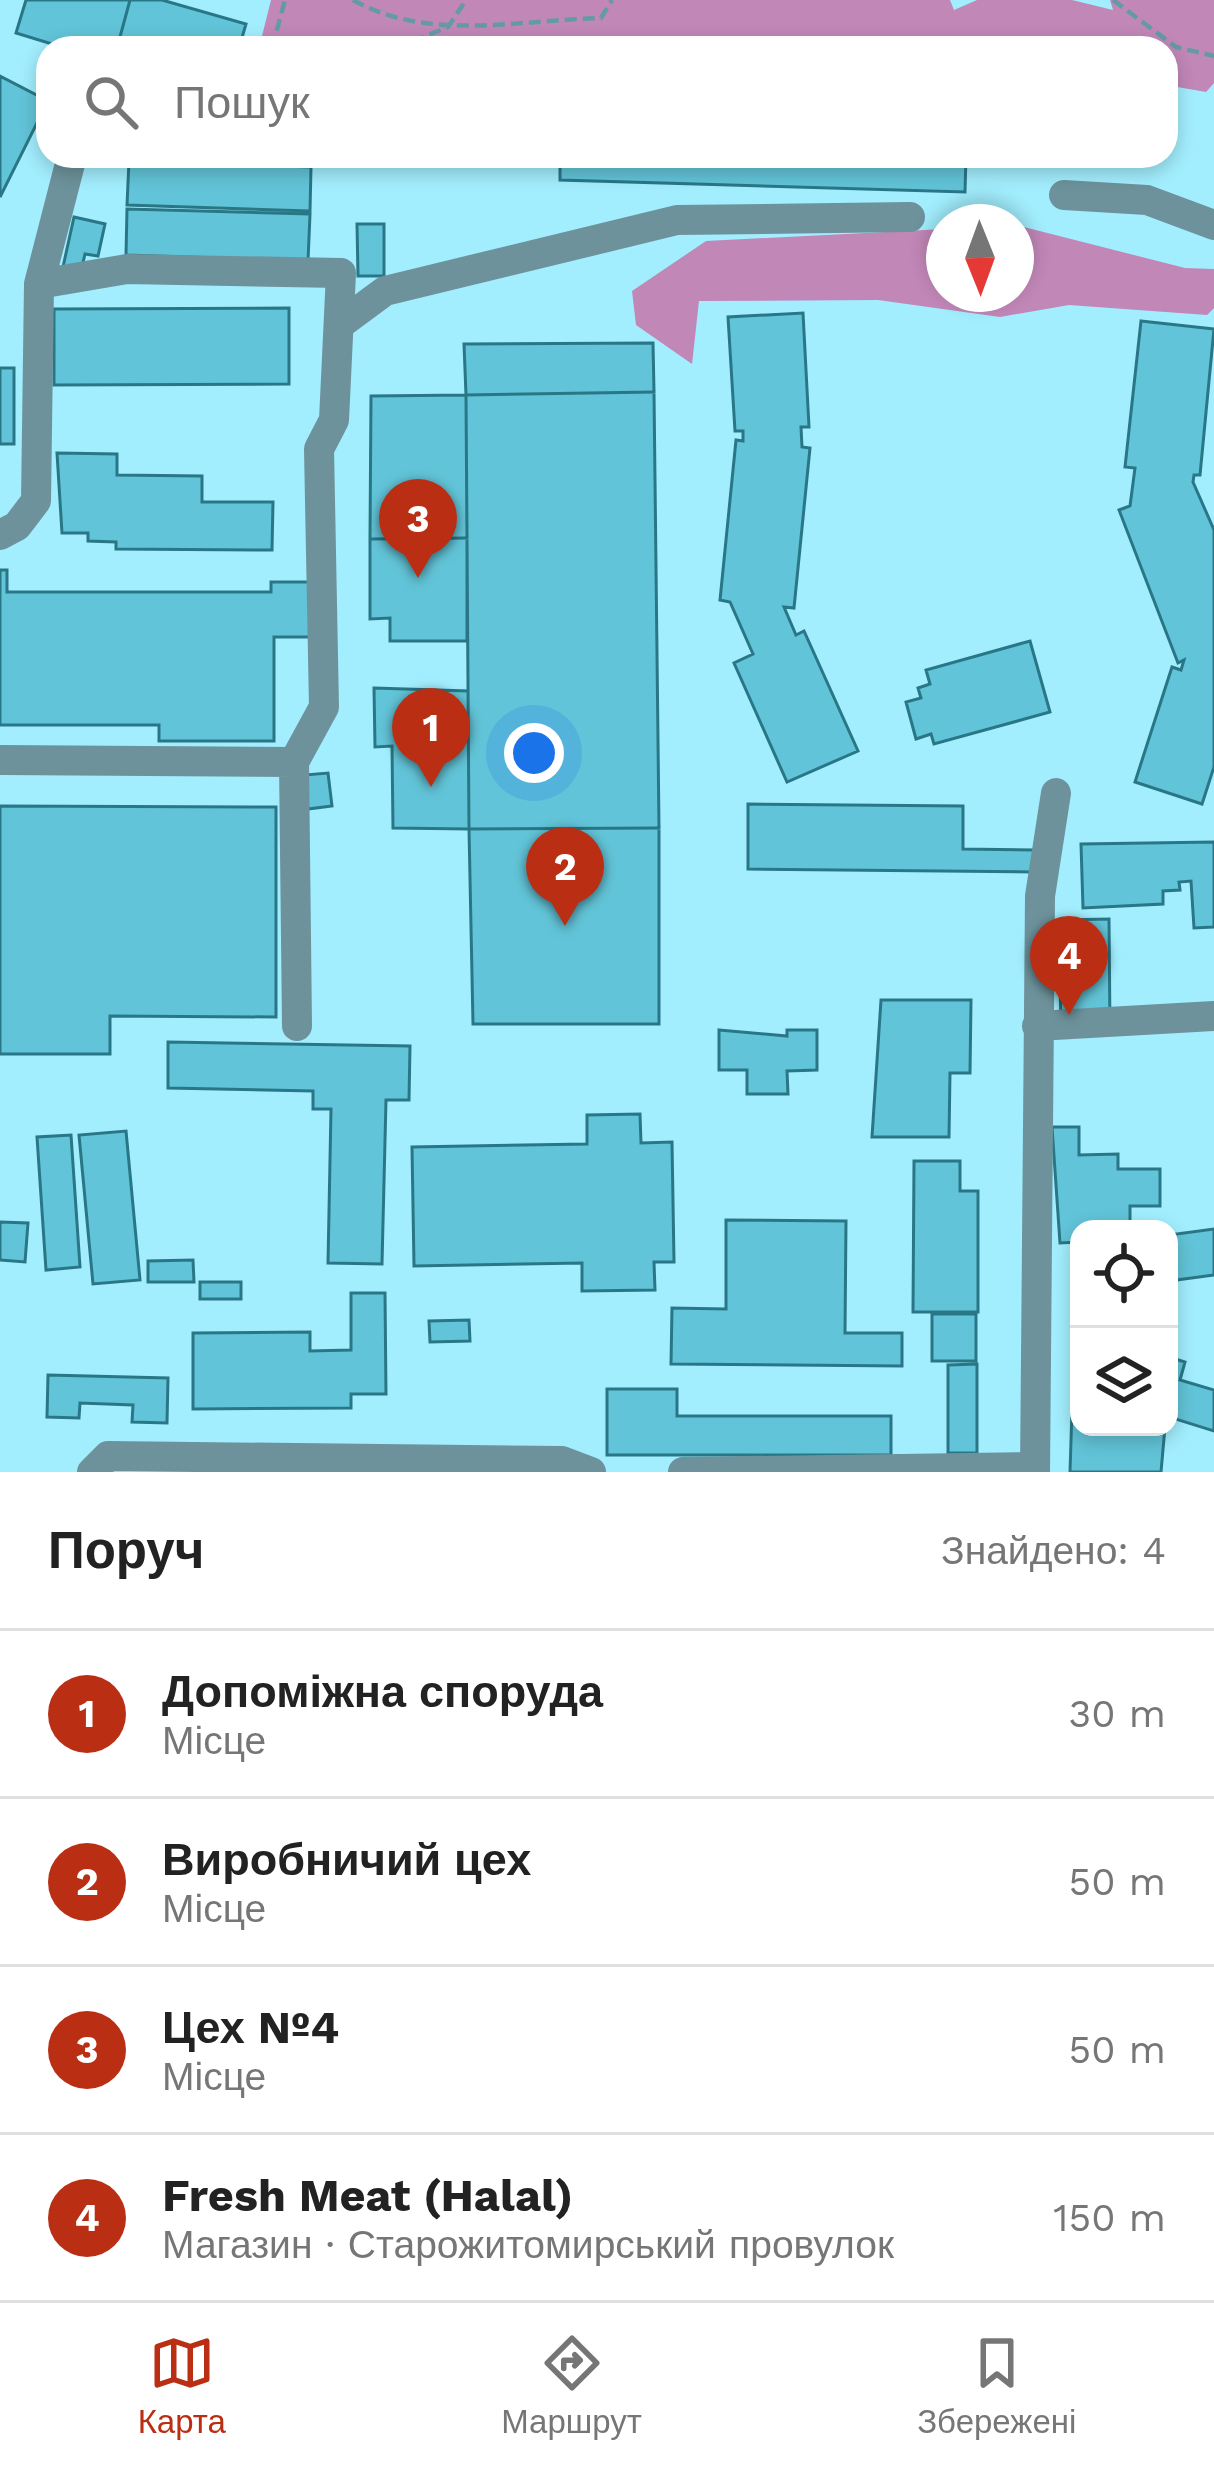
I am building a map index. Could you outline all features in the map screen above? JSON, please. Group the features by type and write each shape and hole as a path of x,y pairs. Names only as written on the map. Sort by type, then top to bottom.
{"street":[{"path":"0,535 17,526 36,501 39,284 69,168"},
{"path":"1064,194 1147,200 1214,225"},
{"path":"339,325 385,291 677,220 910,217"},
{"path":"39,284 127,268 340,273 334,420 319,449 324,707 294,762 297,1026"},
{"path":"0,760 294,762"},
{"path":"683,1472 1035,1470 1040,896 1056,793"},
{"path":"1037,1026 1214,1016"},
{"path":"92,1472 108,1456 562,1461 592,1472"}],"path":[{"path":"275,36 285,0"},
{"path":"353,0 380,15 448,27 601,19 612,0"},
{"path":"426,36 448,27 466,0"},
{"path":"1113,0 1161,36"},
{"path":"1178,47 1213,55"}],"shaded area":[{"path":"271,0 950,0 954,10 977,0 1072,0 1113,10 1110,0 1214,0 1214,83 1206,92 1178,87 1178,36 262,36"},
{"path":"926,230 926,307 878,300 699,301 692,364 636,325 632,291 706,241"},
{"path":"1034,230 1185,268 1214,269 1214,308 1207,315 1069,305 1034,311"},
{"path":"964,312 1029,312 1000,317"}],"building":[{"path":"26,0 130,0 120,36 36,39 16,33"},
{"path":"130,0 162,0 246,24 242,36 120,36"},
{"path":"0,76 36,95 36,125 0,197"},
{"path":"129,168 311,168 310,211 127,205"},
{"path":"560,168 966,168 965,192 560,180"},
{"path":"127,209 310,214 308,261 126,255"},
{"path":"74,217 105,224 98,256 85,254 81,271 63,267"},
{"path":"357,224 384,224 384,276 358,276"},
{"path":"289,308 289,384 54,385 54,309"},
{"path":"803,313 809,427 801,427 802,447 810,448 794,608 784,607 796,635 804,631 858,751 787,782 734,663 753,654 730,602 720,600 736,440 743,441 743,431 735,431 728,317"},
{"path":"1141,321 1214,329 1200,475 1194,475 1193,482 1214,530 1214,767 1202,804 1135,782 1172,667 1181,670 1184,660 1178,663 1119,510 1130,506 1135,468 1125,467"},
{"path":"653,343 654,392 466,395 464,344"},
{"path":"0,368 14,368 14,444 0,444"},
{"path":"654,392 659,828 469,829 466,395"},
{"path":"466,395 467,538 370,539 371,396"},
{"path":"57,453 117,454 117,475 202,476 202,502 273,502 272,550 116,549 116,542 88,541 88,533 62,533"},
{"path":"467,538 467,641 390,641 390,618 370,619 370,539"},
{"path":"0,570 7,570 7,592 271,592 271,582 310,582 310,637 274,637 274,741 159,741 159,725 0,725"},
{"path":"1030,641 1050,712 934,744 931,734 916,739 906,702 921,698 918,688 930,684 926,670"},
{"path":"374,688 468,691 469,829 393,828 392,746 375,747"},
{"path":"328,773 332,806 308,809 304,775"},
{"path":"748,804 963,806 963,849 1034,850 1034,872 748,869"},
{"path":"0,806 276,807 276,1017 110,1016 110,1054 0,1054"},
{"path":"659,828 659,1024 473,1024 469,829"},
{"path":"1214,842 1214,927 1194,928 1191,881 1179,882 1180,890 1163,891 1163,904 1083,908 1081,844"},
{"path":"1109,919 1110,1029 1061,1030 1059,920"},
{"path":"881,1000 971,1000 970,1073 950,1073 949,1137 872,1137"},
{"path":"719,1030 787,1036 787,1030 817,1030 817,1070 787,1071 788,1094 747,1094 747,1070 719,1070"},
{"path":"168,1042 410,1046 409,1100 386,1100 382,1264 328,1263 331,1109 313,1109 313,1091 168,1088"},
{"path":"640,1114 641,1143 672,1142 674,1262 654,1262 655,1290 582,1291 582,1263 414,1266 412,1147 587,1144 587,1115"},
{"path":"1052,1127 1079,1127 1079,1155 1118,1154 1118,1169 1160,1169 1160,1206 1130,1206 1130,1220 1070,1220 1070,1242 1060,1243"},
{"path":"126,1131 140,1280 93,1284 79,1135"},
{"path":"71,1135 80,1267 46,1270 37,1137"},
{"path":"914,1161 960,1161 960,1191 978,1191 978,1312 913,1312"},
{"path":"726,1220 846,1221 845,1333 902,1333 902,1366 671,1364 672,1308 726,1309"},
{"path":"0,1222 28,1223 25,1262 0,1260"},
{"path":"1214,1229 1214,1275 1178,1280 1178,1234"},
{"path":"193,1260 194,1282 148,1282 148,1261"},
{"path":"200,1282 241,1282 241,1299 200,1299"},
{"path":"351,1293 385,1293 386,1394 351,1394 351,1408 193,1409 193,1333 310,1332 310,1351 351,1350"},
{"path":"932,1314 976,1314 976,1361 932,1361"},
{"path":"469,1320 470,1341 430,1342 429,1321"},
{"path":"1178,1360 1185,1362 1180,1380 1214,1390 1214,1431 1178,1420"},
{"path":"977,1364 977,1453 948,1453 948,1365"},
{"path":"48,1375 168,1378 167,1423 132,1422 133,1405 80,1403 79,1418 47,1417"},
{"path":"607,1389 677,1389 677,1416 891,1416 891,1455 607,1455"},
{"path":"1071,1436 1164,1436 1161,1472 1070,1472"}],"place":[{"name":"Цех №4","path":"418,578"},
{"name":"Допоміжна споруда","path":"431,787"},
{"name":"Виробничий цех","path":"565,926"},
{"name":"Fresh Meat (Halal)","path":"1069,1015"}]}
